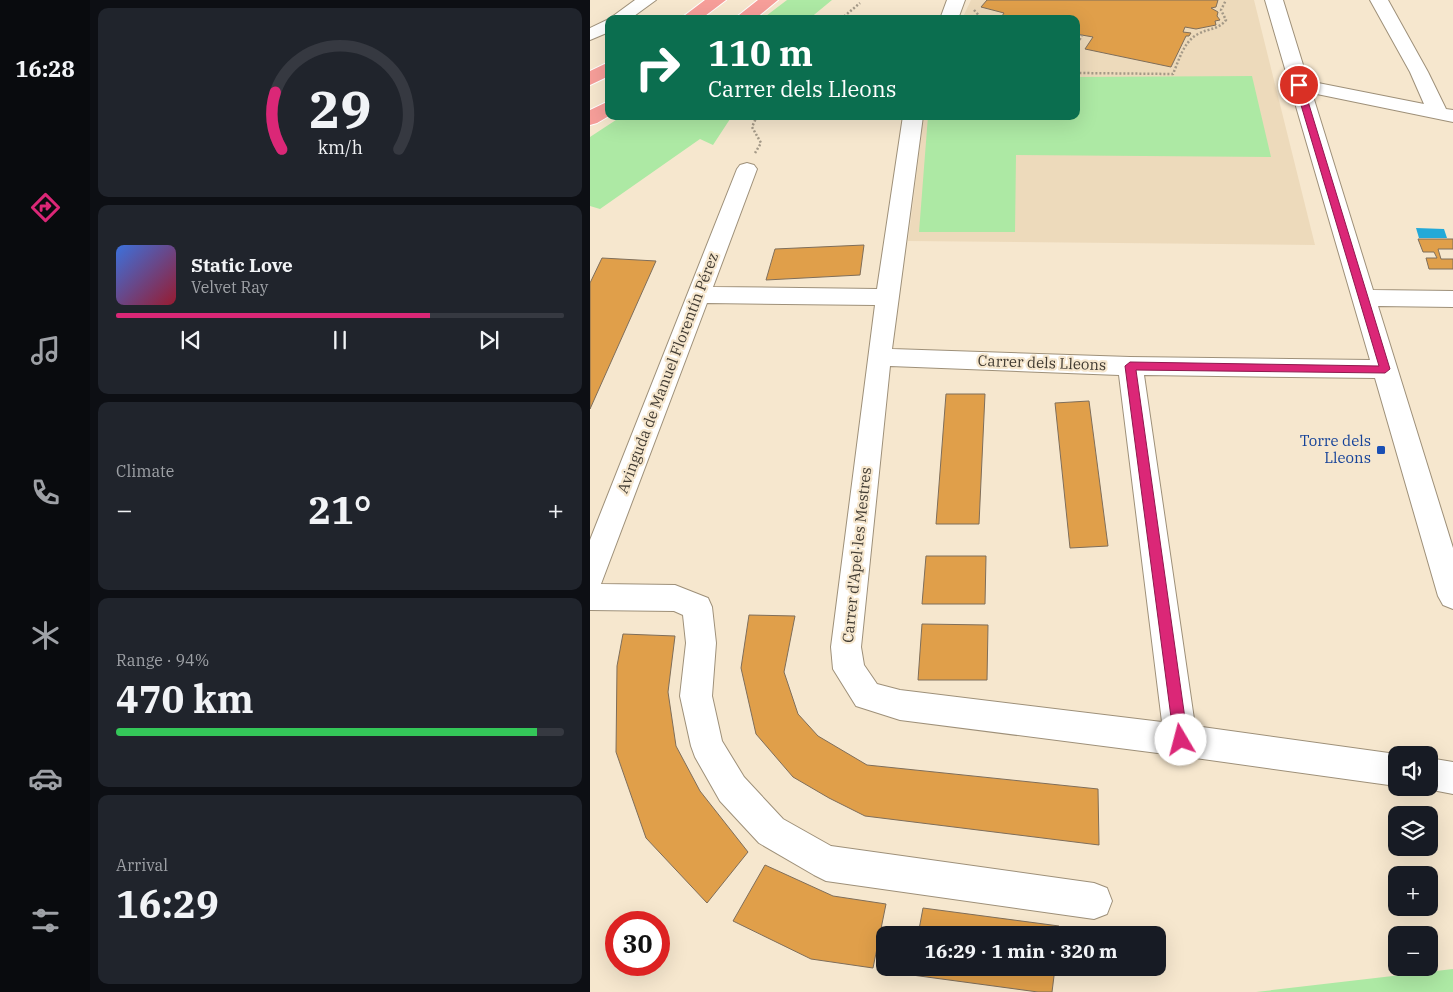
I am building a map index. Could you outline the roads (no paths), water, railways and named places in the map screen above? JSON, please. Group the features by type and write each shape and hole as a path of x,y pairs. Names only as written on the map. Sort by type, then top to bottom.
{"highway":[{"path":"696,15 717,0"},
{"path":"748,15 769,0"},
{"path":"590,80 605,71"},
{"path":"590,119 605,110"}],"street":[{"path":"624,15 647,0"},
{"path":"950,15 956,0"},
{"path":"1274,0 1453,596"},
{"path":"1379,0 1445,114"},
{"path":"590,36 605,27"},
{"path":"1299,85 1445,114"},
{"name":"Carrer d'Apel·les Mestres","path":"912,120 879,358 846,647 849,669 867,696 900,705 1181,740 1388,769"},
{"name":"Avinguda de Manuel Florentín Pérez","path":"590,578 697,295 747,169"},
{"path":"697,295 888,297"},
{"path":"1365,298 1453,299"},
{"name":"Carrer dels Lleons","path":"879,358 1130,366 1385,369"},
{"path":"1130,366 1181,740"},
{"path":"590,597 675,598 697,607 701,643 696,696 707,746 732,789 771,831 826,863 1094,901"},
{"path":"1438,776 1453,778"}],"water":[{"path":"1416,228 1444,229 1447,238 1419,238"}],"place":[{"name":"Torre dels Lleons","path":"1381,450"}]}
